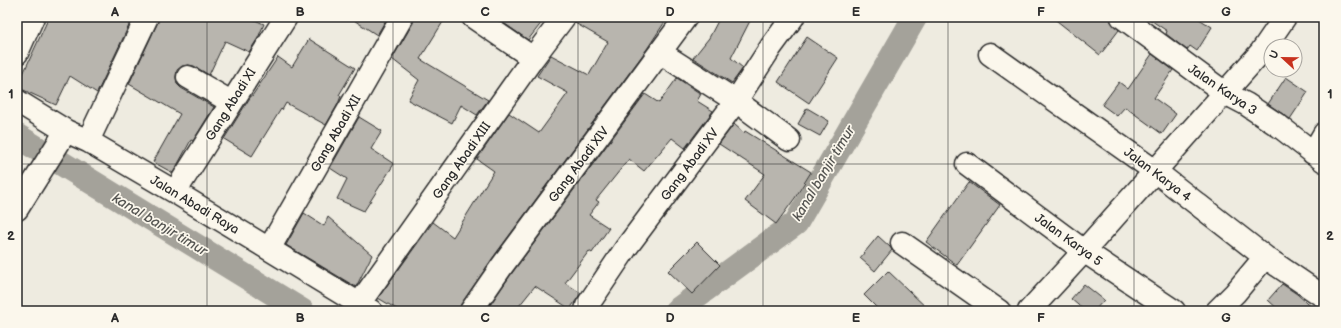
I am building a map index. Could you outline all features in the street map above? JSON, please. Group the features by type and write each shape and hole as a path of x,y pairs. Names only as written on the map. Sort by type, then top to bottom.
{"street":[{"path":"17,53 33,17"},
{"path":"88,141 147,17"},
{"name":"Gang Abadi XI","path":"175,192 286,17"},
{"name":"Gang Abadi XII","path":"269,249 402,17"},
{"path":"473,17 534,58"},
{"name":"Gang Abadi XIII","path":"365,307 534,58 564,17"},
{"name":"Gang Abadi XIV","path":"471,311 502,266 661,53 686,17"},
{"name":"Gang Abadi XV","path":"586,311 587,306 626,248 736,101 771,47 793,17"},
{"name":"Jalan Karya 3","path":"1122,17 1225,93 1246,104 1279,126 1319,157"},
{"path":"1029,311 1261,52 1285,17"},
{"path":"661,53 736,101 789,140"},
{"name":"Jalan Karya 4","path":"990,54 1155,171 1265,257 1324,297"},
{"path":"188,77 231,102"},
{"name":"Jalan Abadi Raya","path":"17,101 61,140 88,141 365,307"},
{"path":"1319,157 1324,134"},
{"path":"17,208 61,140"},
{"name":"Jalan Karya 5","path":"967,164 1084,251 1174,311"},
{"path":"902,243 999,311"},
{"path":"1217,311 1235,293 1265,257"}],"building":[{"path":"49,17 133,17 97,93 70,76 56,105 17,87"},
{"path":"159,17 248,17 264,24 258,38 249,52 225,41 209,75 194,66 188,65 182,66 177,70 177,84 181,88 214,107 193,141 191,140 173,173 153,162 180,114 129,84"},
{"path":"349,17 385,17 387,18 377,35"},
{"path":"414,17 446,17 420,59 488,100 477,115 461,105 452,123 408,100 419,80 392,59 413,23"},
{"path":"495,17 546,17 528,40"},
{"path":"576,17 668,17 647,49 492,259 461,304 459,311 400,311 378,298 433,222 453,237 494,171 477,159 509,113 539,133 568,93 537,76 551,55 589,75 608,42 575,23"},
{"path":"720,17 752,17 731,58 743,68 732,83 693,58 709,38"},
{"path":"1052,17 1110,17 1111,22 1119,30 1100,55"},
{"path":"1146,17 1196,17 1212,27 1197,51 1190,46 1187,50 1166,34 1167,31"},
{"path":"807,37 838,58 809,103 778,82"},
{"path":"309,39 355,68 339,95 341,96 338,104 326,125 286,103 252,156 224,139 278,57 292,67"},
{"path":"1152,54 1173,70 1154,98 1176,114 1162,134 1125,107 1117,116 1102,105 1119,82 1128,89"},
{"path":"677,78 701,94 697,101 713,111 685,148 672,138 644,171 629,159 596,200 599,202 589,215 609,228 592,253 589,251 565,283 581,293 570,309 535,286 515,311 486,311 512,273 645,94 659,103"},
{"path":"1285,78 1308,92 1290,119 1268,104"},
{"path":"807,108 829,121 820,136 798,124"},
{"path":"359,117 382,131 371,149 394,164 364,211 337,199 347,179 330,168"},
{"path":"734,124 744,133 745,131 811,172 795,198 776,224 745,201 765,174 719,144"},
{"path":"969,182 1000,205 957,265 926,242"},
{"path":"304,213 324,226 328,217 372,255 356,287 286,245"},
{"path":"878,236 892,250 875,271 860,258"},
{"path":"697,242 720,265 692,294 668,271"},
{"path":"888,271 930,311 880,311 864,295"},
{"path":"1084,284 1104,300 1094,311 1085,311 1071,299"},
{"path":"1282,284 1297,294 1316,311 1280,311 1268,300"}],"waterway":[{"name":"kanal banjir timur","path":"676,311 796,223 915,17"},
{"name":"kanal banjir timur","path":"17,136 302,311"}]}
